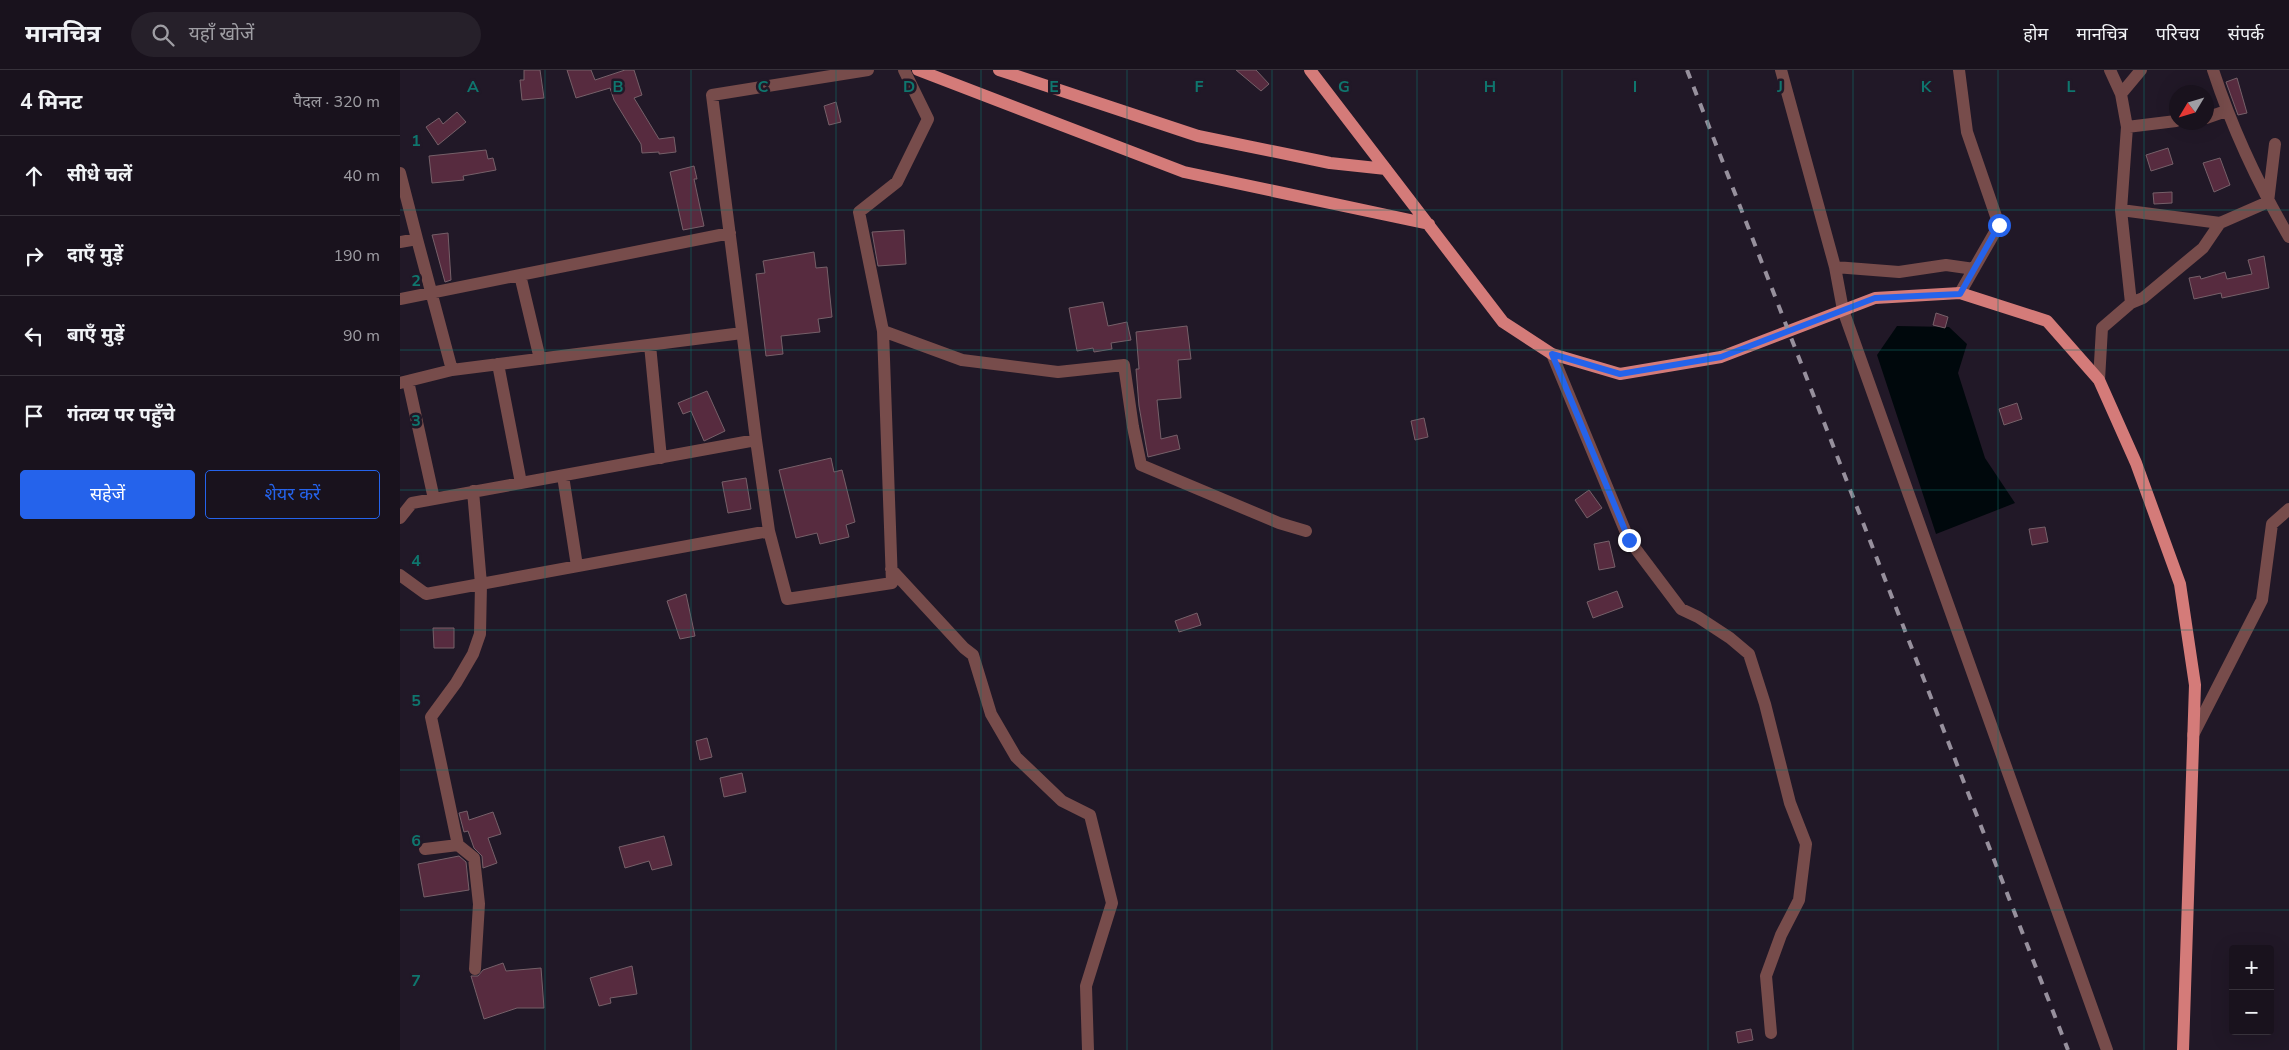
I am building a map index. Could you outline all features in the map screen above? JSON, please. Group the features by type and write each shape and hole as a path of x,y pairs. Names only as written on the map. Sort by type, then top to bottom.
{"main road":[{"path":"918,70 1184,172 1429,224"},
{"path":"999,70 1198,136 1330,163 1386,169"},
{"path":"1310,70 1504,322 1552,354 1620,374 1721,357 1875,298 1960,294 2047,321 2099,380 2136,463 2180,584 2195,685 2183,1050"}],"street":[{"path":"868,70 712,95 769,531 787,599 892,583 883,331 859,212 898,182 928,119 904,70"},
{"path":"1781,70 1835,267 1843,310 2106,1050"},
{"path":"1959,70 1968,132 1999,225 1960,294"},
{"path":"2110,70 2121,94 2127,127 2121,210 2131,303"},
{"path":"2121,94 2141,70"},
{"path":"2213,70 2226,111 2268,202 2289,237"},
{"path":"2214,115 2226,111"},
{"path":"2127,127 2169,122"},
{"path":"2268,202 2275,144"},
{"path":"400,173 452,370"},
{"path":"2121,210 2220,223 2268,202"},
{"path":"2099,380 2102,328 2131,303 2143,298 2203,248 2220,223"},
{"path":"400,299 730,233"},
{"path":"400,242 417,239"},
{"path":"1835,267 1899,272 1946,265 1974,269"},
{"path":"520,275 540,359"},
{"path":"883,331 962,360 1058,372 1124,365 1133,427 1141,465 1279,523 1306,531"},
{"path":"434,499 404,382 452,370 742,333"},
{"path":"650,345 661,458"},
{"path":"1552,354 1629,540 1681,609 1714,627 1749,654 1790,803 1806,844 1799,900 1781,935 1766,976 1770,1033"},
{"path":"498,364 521,483"},
{"path":"400,518 412,503 756,440"},
{"path":"562,476 577,566"},
{"path":"473,491 481,584 480,634 472,654 456,683 431,717 458,845 474,858 478,904 475,969"},
{"path":"2193,735 2262,600 2272,524 2289,509"},
{"path":"400,575 426,594 769,531"},
{"path":"891,569 964,648 973,655 991,714 1016,757 1062,801 1090,815 1112,903 1086,986 1088,1050"},
{"path":"425,849 458,845"}],"shaded area":[{"path":"1897,326 1949,327 1967,344 1958,373 1985,458 2015,503 1936,534 1877,355"}],"building":[{"path":"524,70 540,70 544,98 522,100 520,80 524,80"},
{"path":"567,70 591,70 595,80 625,70 634,70 642,95 634,98 659,139 674,137 676,152 642,153 641,144 614,100 610,88 576,98"},
{"path":"1236,70 1256,70 1269,84 1261,91"},
{"path":"2237,78 2247,113 2238,115 2226,82"},
{"path":"836,102 841,122 829,125 824,106"},
{"path":"457,112 466,122 438,145 426,127 439,118 443,124"},
{"path":"2168,148 2173,164 2151,171 2146,155"},
{"path":"486,150 488,159 493,158 496,170 463,176 464,180 432,183 429,156"},
{"path":"2220,158 2230,185 2214,192 2203,163"},
{"path":"694,166 697,179 694,179 704,226 683,230 670,172"},
{"path":"2172,192 2172,203 2154,204 2153,193"},
{"path":"904,230 906,264 878,266 872,232"},
{"path":"448,233 451,280 445,282 432,235"},
{"path":"814,252 816,268 827,267 832,317 818,319 820,332 781,336 783,354 766,356 756,274 765,273 763,261"},
{"path":"2264,256 2269,288 2222,298 2221,293 2194,299 2189,278 2200,276 2201,279 2225,272 2227,279 2252,274 2248,260"},
{"path":"1103,302 1108,326 1127,322 1131,340 1111,343 1112,349 1094,352 1093,348 1077,351 1069,308"},
{"path":"1936,313 1948,317 1945,328 1933,325"},
{"path":"1187,326 1191,359 1178,360 1181,398 1157,400 1161,439 1177,435 1180,449 1148,457 1139,406 1136,332"},
{"path":"707,391 725,431 704,441 691,411 683,414 678,403"},
{"path":"2017,403 2022,419 2004,425 1999,409"},
{"path":"1424,418 1428,437 1415,440 1411,421"},
{"path":"831,458 834,472 842,470 855,522 846,525 849,537 820,544 817,533 796,538 779,470"},
{"path":"746,478 751,509 728,513 722,482"},
{"path":"1589,490 1602,508 1587,518 1575,500"},
{"path":"2045,527 2048,542 2032,545 2029,529"},
{"path":"1609,541 1615,567 1599,570 1594,544"},
{"path":"1617,591 1623,607 1593,618 1587,602"},
{"path":"686,594 695,636 680,639 667,601"},
{"path":"1197,613 1201,625 1179,632 1175,621"},
{"path":"433,628 454,628 454,648 434,648"},
{"path":"707,738 712,757 700,760 696,741"},
{"path":"742,773 746,792 724,797 720,778"},
{"path":"467,811 469,820 493,812 501,834 488,838 497,863 483,868 482,856 474,848 468,831 464,832 459,813"},
{"path":"664,836 672,865 652,870 649,861 625,868 619,847"},
{"path":"459,856 466,862 469,890 424,897 418,864"},
{"path":"503,963 506,971 541,968 544,1008 517,1008 484,1019 471,976 478,976 483,970"},
{"path":"632,966 637,994 610,998 611,1003 599,1006 590,978"},
{"path":"1751,1029 1753,1040 1738,1043 1736,1032"}],"railway":[{"path":"1687,70 2068,1050"}],"route":[{"path":"1629,540 1552,354 1620,374 1721,357 1875,298 1960,294 1999,225"}]}
